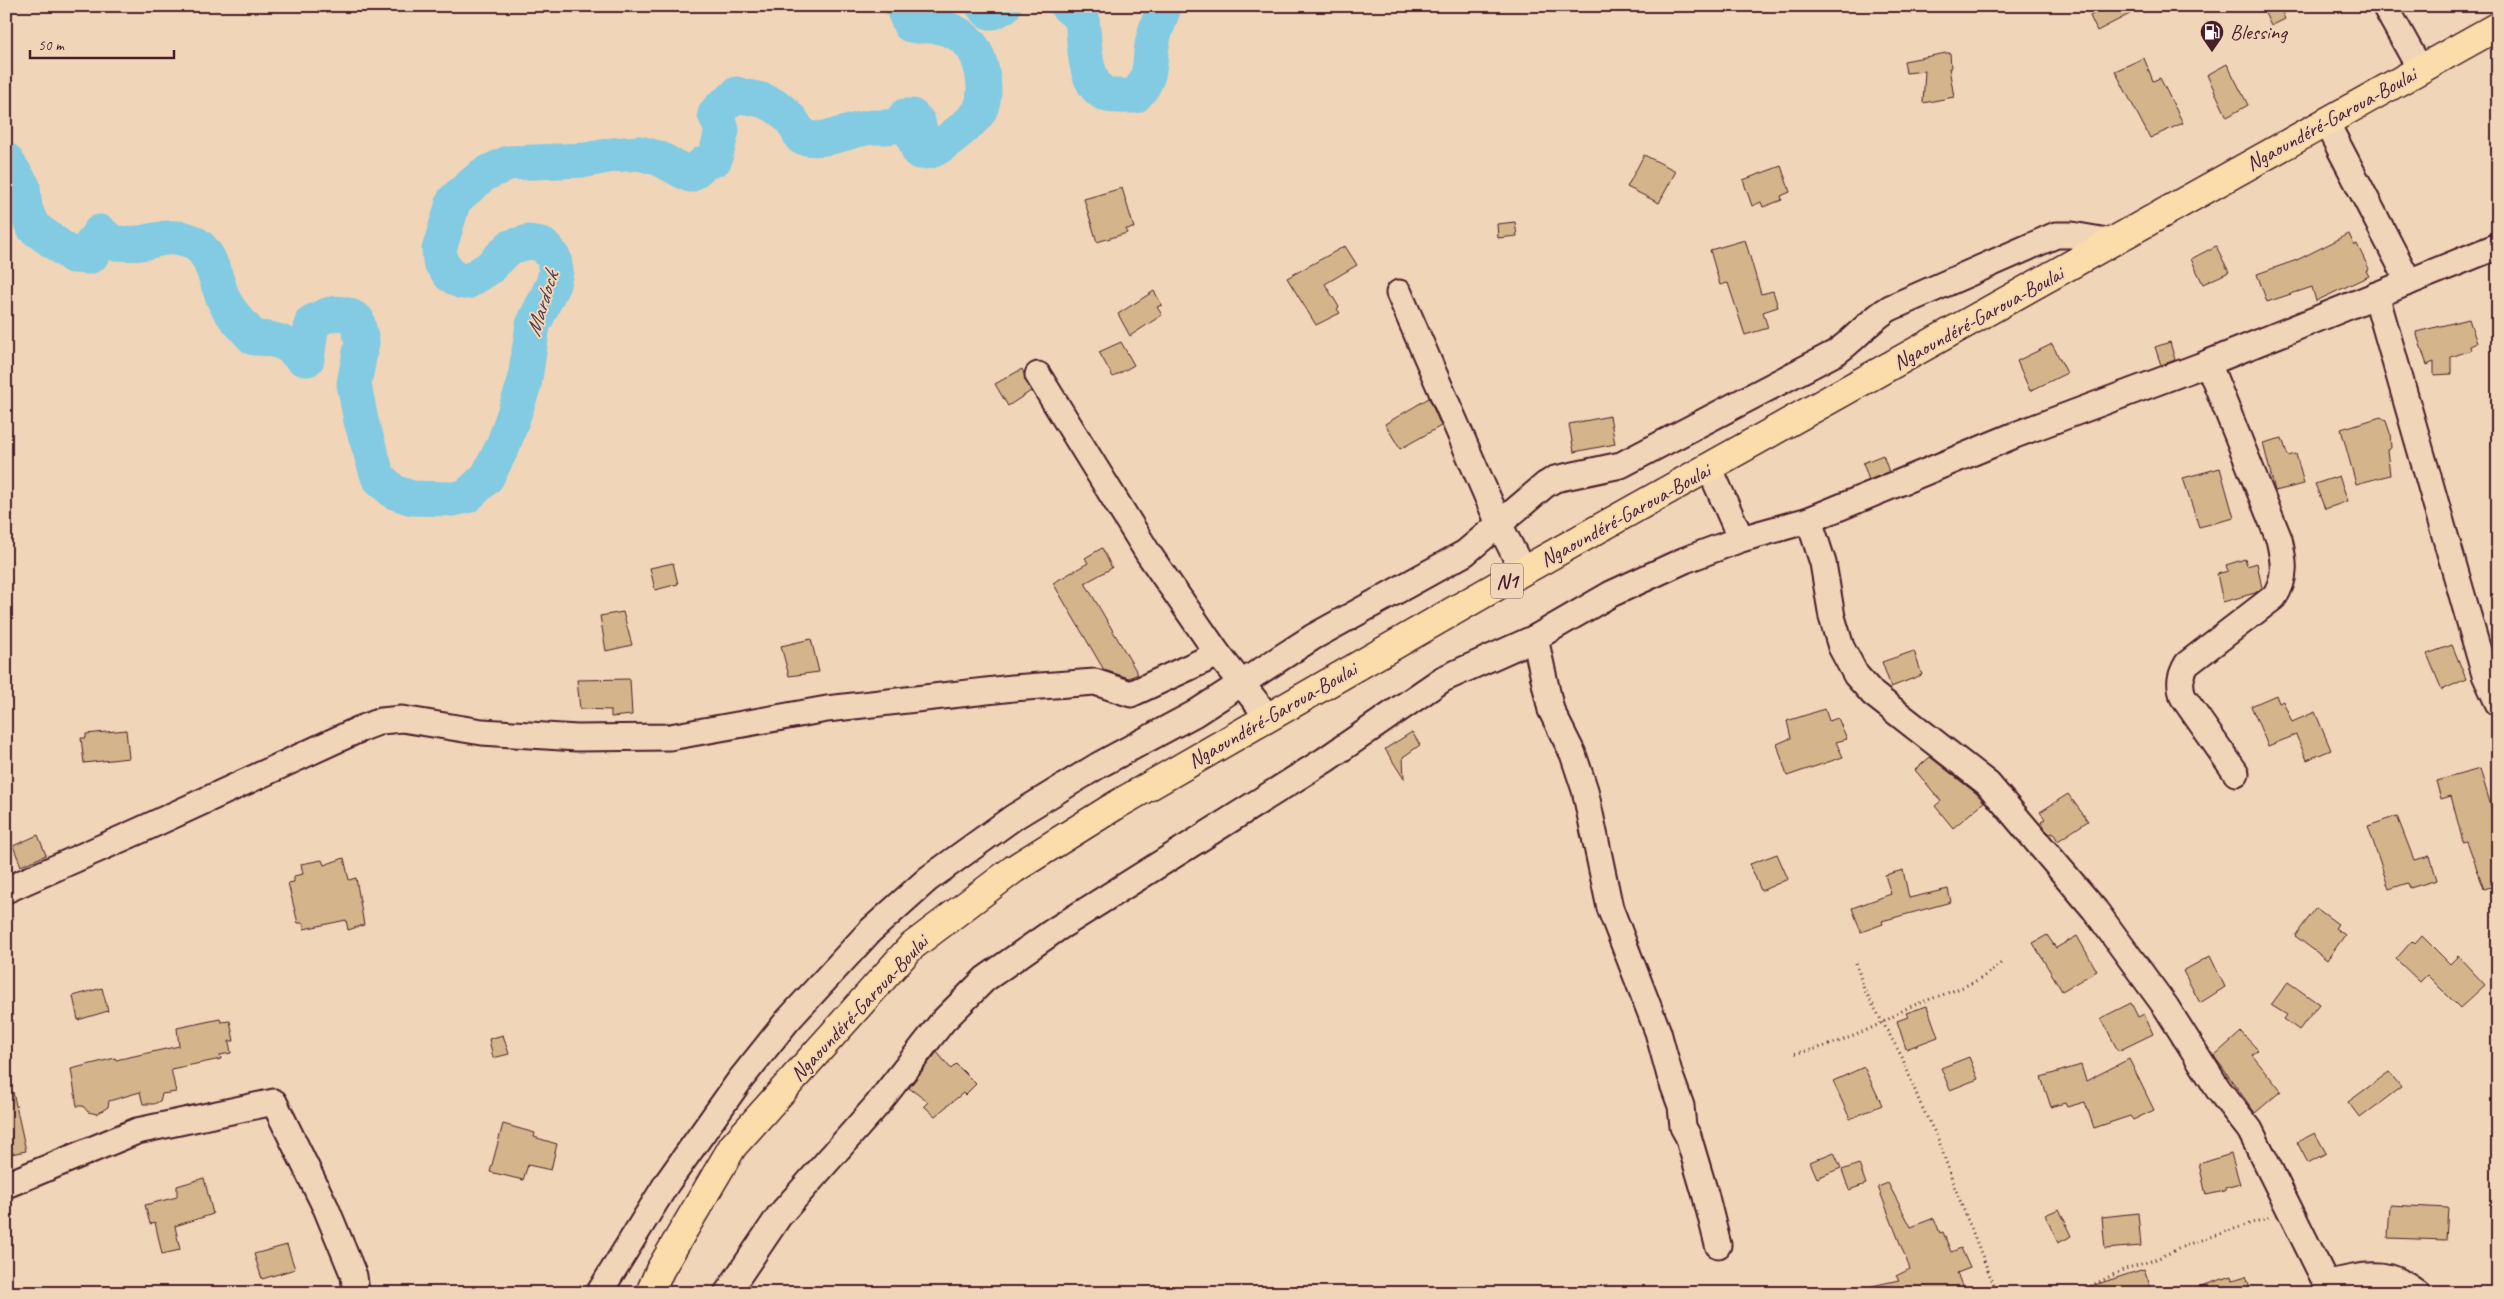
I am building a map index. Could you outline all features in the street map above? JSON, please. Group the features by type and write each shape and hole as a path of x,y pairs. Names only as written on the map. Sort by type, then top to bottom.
{"highway":[{"name":"Ngaoundéré-Garoua-Boulai","path":"650,1293 660,1270 733,1146 911,947 1014,869 1118,804 1524,571 2498,26"}],"street":[{"path":"2385,6 2420,69"},
{"path":"2326,122 2409,282"},
{"path":"599,1293 667,1183 740,1080 788,1020 870,931 928,879 1014,817 1099,765 1194,714 1313,637 1465,553 1500,526 1545,485 1555,479 1621,465 1703,424 1835,353 1849,343 1876,316 1890,308 2056,235 2072,235 2113,242"},
{"path":"727,1293 779,1216 877,1105 943,1022 985,980 1055,930 1325,760 1443,679 1535,638 1612,594 1685,560 1742,539 1808,520 2015,435 2208,363 2498,246"},
{"path":"1398,293 1500,526 1524,571"},
{"path":"2376,295 2479,656 2485,676 2498,703"},
{"path":"2208,363 2279,539 2284,570 2282,586 2274,597 2187,664 2181,674 2180,687 2183,697 2236,773"},
{"path":"1038,375 1148,553 1218,654 1268,717"},
{"path":"1710,468 1742,539"},
{"path":"1808,520 1824,563 1841,647 1856,675 1873,694 1988,784 2095,910 2166,1008 2218,1089 2250,1130 2326,1283 2384,1274 2402,1281 2417,1293"},
{"path":"1535,638 1551,710 1573,754 1585,790 1610,908 1658,1032 1670,1076 1681,1106 1683,1126 1688,1136 1705,1193 1718,1245"},
{"path":"6,890 381,721 402,719 482,732 568,737 670,737 827,708 1013,688 1095,682 1131,694 1218,654"},
{"path":"6,1185 137,1131 274,1102 326,1208 354,1276 356,1293"}],"path":[{"path":"1856,963 1864,989 1884,1022 1940,1141 1997,1293"},
{"path":"1795,1053 1808,1051 1884,1022 1910,1006 1971,984 2001,963"},
{"path":"2077,1293 2125,1270 2154,1260 2189,1244 2279,1214 2288,1206"}],"building":[{"path":"2107,6 2145,6 2097,31 2090,16"},
{"path":"2274,6 2279,6 2285,19 2271,26 2264,11"},
{"path":"1950,53 1951,68 1949,68 1954,97 1923,103 1925,71 1906,73 1904,61"},
{"path":"2144,58 2153,81 2160,78 2183,123 2150,138 2115,71"},
{"path":"2227,64 2248,105 2227,117 2207,75"},
{"path":"1644,155 1676,171 1659,203 1627,187"},
{"path":"1781,166 1790,192 1781,196 1782,200 1763,207 1761,202 1752,206 1743,180"},
{"path":"1122,188 1134,228 1126,229 1127,233 1097,242 1084,199"},
{"path":"1515,222 1517,236 1498,238 1497,224"},
{"path":"2349,234 2354,245 2357,244 2369,269 2366,271 2369,276 2316,301 2312,287 2267,302 2257,274 2297,260"},
{"path":"1745,240 1761,294 1773,291 1778,307 1763,312 1768,328 1745,335 1728,283 1720,285 1710,250"},
{"path":"1345,246 1357,265 1325,284 1339,307 1337,309 1340,313 1316,325 1287,278"},
{"path":"2216,246 2229,272 2203,284 2191,259"},
{"path":"1154,291 1162,305 1157,307 1162,315 1130,336 1118,314"},
{"path":"2469,319 2477,343 2470,346 2471,350 2451,357 2451,374 2434,375 2434,362 2427,365 2416,332"},
{"path":"1121,342 1134,365 1113,377 1099,352"},
{"path":"2170,342 2175,360 2161,365 2155,347"},
{"path":"2052,344 2067,373 2030,391 2017,361"},
{"path":"1022,369 1031,391 1008,406 995,384"},
{"path":"1429,398 1441,426 1400,449 1385,424"},
{"path":"1610,416 1615,444 1574,452 1569,424"},
{"path":"2381,417 2386,421 2390,433 2391,448 2387,450 2390,475 2356,484 2341,429"},
{"path":"2282,438 2288,456 2296,454 2304,484 2275,491 2263,443"},
{"path":"1883,455 1889,472 1869,480 1863,463"},
{"path":"2220,468 2234,518 2199,527 2183,478"},
{"path":"2339,476 2348,501 2325,509 2315,484"},
{"path":"1102,548 1112,568 1085,583 1138,674 1129,678 1104,670 1053,583 1088,563 1085,558"},
{"path":"2245,559 2247,566 2257,563 2262,588 2255,593 2223,602 2217,574 2228,571 2226,565"},
{"path":"673,563 678,584 655,590 650,568"},
{"path":"623,612 632,645 606,651 600,616"},
{"path":"811,639 819,672 789,676 781,646"},
{"path":"2452,645 2466,679 2442,690 2427,654"},
{"path":"1914,651 1922,675 1891,687 1882,662"},
{"path":"630,679 632,715 611,717 611,710 580,709 577,680"},
{"path":"2276,695 2279,703 2283,701 2292,722 2315,712 2331,750 2307,760 2296,735 2268,746 2251,706"},
{"path":"1825,709 1829,721 1838,718 1847,739 1836,742 1843,757 1787,776 1777,744 1791,738 1787,721"},
{"path":"126,730 129,758 84,763 81,738 86,738 86,734"},
{"path":"1412,732 1420,745 1403,757 1404,779 1385,749"},
{"path":"1930,757 1977,794 1984,802 1953,828 1935,806 1941,801 1915,770"},
{"path":"2480,769 2498,830 2498,885 2484,889 2467,841 2463,842 2451,796 2441,799 2436,781"},
{"path":"2068,794 2088,821 2058,841 2053,833 2050,834 2045,829 2041,822 2045,819 2040,812"},
{"path":"2397,816 2414,860 2430,856 2437,880 2410,888 2408,883 2389,889 2368,826"},
{"path":"38,835 46,855 21,866 13,846"},
{"path":"1777,854 1788,879 1761,891 1750,864"},
{"path":"344,858 349,880 356,878 364,925 348,930 346,920 304,929 303,923 298,923 288,883 294,882 294,876 303,874 301,864 322,860 324,865"},
{"path":"1903,870 1909,898 1948,889 1951,902 1882,921 1883,924 1861,932 1852,908 1891,894 1885,875"},
{"path":"2316,908 2338,924 2335,928 2345,935 2327,960 2295,936"},
{"path":"2047,935 2056,948 2077,936 2097,971 2062,991 2033,943"},
{"path":"2422,936 2450,964 2458,956 2485,985 2460,1008 2427,975 2420,982 2396,959 2412,941 2415,944"},
{"path":"2210,956 2225,987 2200,1003 2183,971"},
{"path":"2288,982 2319,1004 2299,1030 2284,1019 2287,1015 2271,1005"},
{"path":"102,988 108,1011 78,1020 73,996"},
{"path":"2131,1003 2138,1017 2144,1014 2153,1034 2118,1051 2101,1018"},
{"path":"1927,1006 1938,1037 1906,1049 1897,1021 1908,1017 1906,1013"},
{"path":"220,1019 221,1022 230,1021 234,1041 229,1041 231,1053 220,1055 221,1059 171,1069 176,1092 162,1094 160,1101 154,1104 143,1104 140,1092 109,1101 108,1107 97,1114 88,1112 83,1106 77,1106 71,1069 115,1058 116,1060 179,1046 177,1028"},
{"path":"2241,1032 2258,1050 2252,1055 2281,1091 2255,1113 2214,1056"},
{"path":"503,1035 509,1054 493,1058 489,1039"},
{"path":"937,1052 951,1069 956,1064 976,1084 965,1095 963,1093 935,1116 924,1106 928,1102 909,1088"},
{"path":"1969,1057 1978,1079 1950,1090 1941,1068"},
{"path":"2129,1059 2154,1110 2133,1120 2130,1116 2094,1128 2085,1102 2067,1107 2065,1103 2051,1107 2041,1077 2081,1065 2086,1081"},
{"path":"1864,1067 1882,1105 1850,1119 1833,1081"},
{"path":"2389,1072 2401,1087 2360,1118 2348,1102"},
{"path":"13,1092 26,1151 6,1155 6,1093"},
{"path":"503,1124 535,1133 534,1137 557,1144 551,1170 528,1165 523,1180 490,1172"},
{"path":"2315,1133 2326,1153 2308,1163 2297,1142"},
{"path":"1834,1152 1841,1168 1817,1178 1810,1162"},
{"path":"2231,1154 2240,1184 2225,1188 2225,1191 2206,1195 2199,1164"},
{"path":"1859,1164 1866,1184 1849,1190 1842,1170"},
{"path":"204,1178 213,1214 175,1226 180,1250 162,1254 155,1222 150,1224 145,1205 177,1197 177,1186"},
{"path":"1888,1183 1911,1227 1934,1218 1940,1233 1943,1232 1951,1252 1961,1248 1970,1268 1957,1273 1965,1293 1873,1293 1872,1286 1899,1280 1896,1276 1910,1269 1878,1187"},
{"path":"2390,1205 2448,1208 2446,1240 2388,1238"},
{"path":"2059,1209 2072,1236 2058,1243 2045,1215"},
{"path":"2138,1213 2141,1246 2105,1249 2102,1217"},
{"path":"287,1245 295,1269 262,1279 254,1254"},
{"path":"2144,1269 2151,1288 2146,1290 2147,1293 2082,1293 2082,1289"},
{"path":"2232,1276 2233,1280 2246,1276 2252,1293 2190,1293 2189,1290"}],"waterway":[{"name":"Mardock","path":"6,160 23,186 25,209 33,227 73,256 89,257 92,255 92,243 100,232 113,243 140,243 168,238 189,240 198,245 204,252 213,269 226,304 237,320 254,338 283,343 298,355 307,359 312,322 324,316 340,313 357,320 362,342 354,384 361,421 378,477 394,492 412,498 453,499 467,496 487,477 503,446 524,385 533,325 553,284 556,271 554,259 548,250 541,244 529,242 510,247 489,268 467,282 462,282 450,275 440,261 439,250 454,200 483,175 508,163 586,160 639,153 658,158 690,175 704,163 715,159 722,130 715,114 737,94 765,101 777,107 791,120 801,137 818,139 869,127 893,126 897,125 905,116 912,116 918,122 920,130 914,138 919,152 932,150 961,130 978,114 983,102 984,93 982,72 975,52 964,38 951,30 941,27 910,25 902,6"},
{"name":"Mardock","path":"983,6 989,12 994,12 1004,6"},
{"name":"Mardock","path":"1067,6 1082,18 1086,62 1093,83 1108,95 1114,96 1135,96 1145,82 1148,76 1154,36 1164,6"}],"place":[{"name":"Blessing","path":"2212,53"}]}
